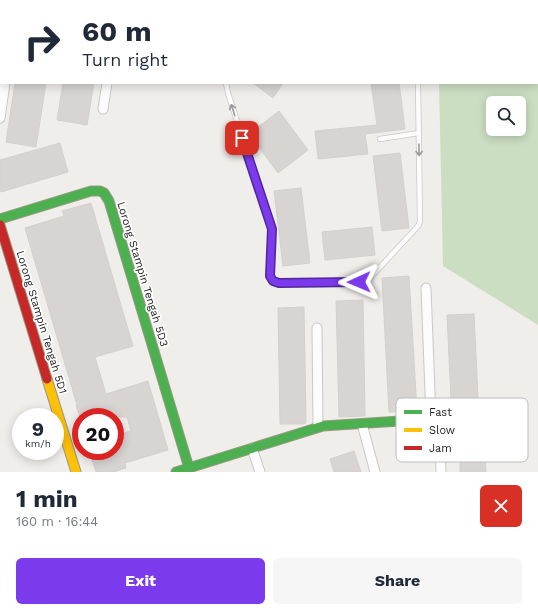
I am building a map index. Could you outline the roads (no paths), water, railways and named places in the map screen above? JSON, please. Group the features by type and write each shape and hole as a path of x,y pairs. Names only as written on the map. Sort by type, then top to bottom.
{"street":[{"path":"0,118 5,84"},
{"path":"103,109 107,84"},
{"name":"Lorong Stampin Tengah 5D3","path":"0,219 91,191 102,190 109,201 189,468"},
{"name":"Lorong Stampin Tengah 5D1","path":"0,225 76,472"},
{"path":"426,288 434,398"},
{"path":"317,328 318,428"},
{"path":"176,472 323,426 396,422"},
{"path":"362,424 375,472"},
{"path":"252,448 260,472"},
{"path":"440,462 441,472"}],"lane":[{"path":"226,84 272,229 270,276 276,283 364,281 370,278 418,226 420,223 418,84"},
{"path":"380,140 419,133"}]}
